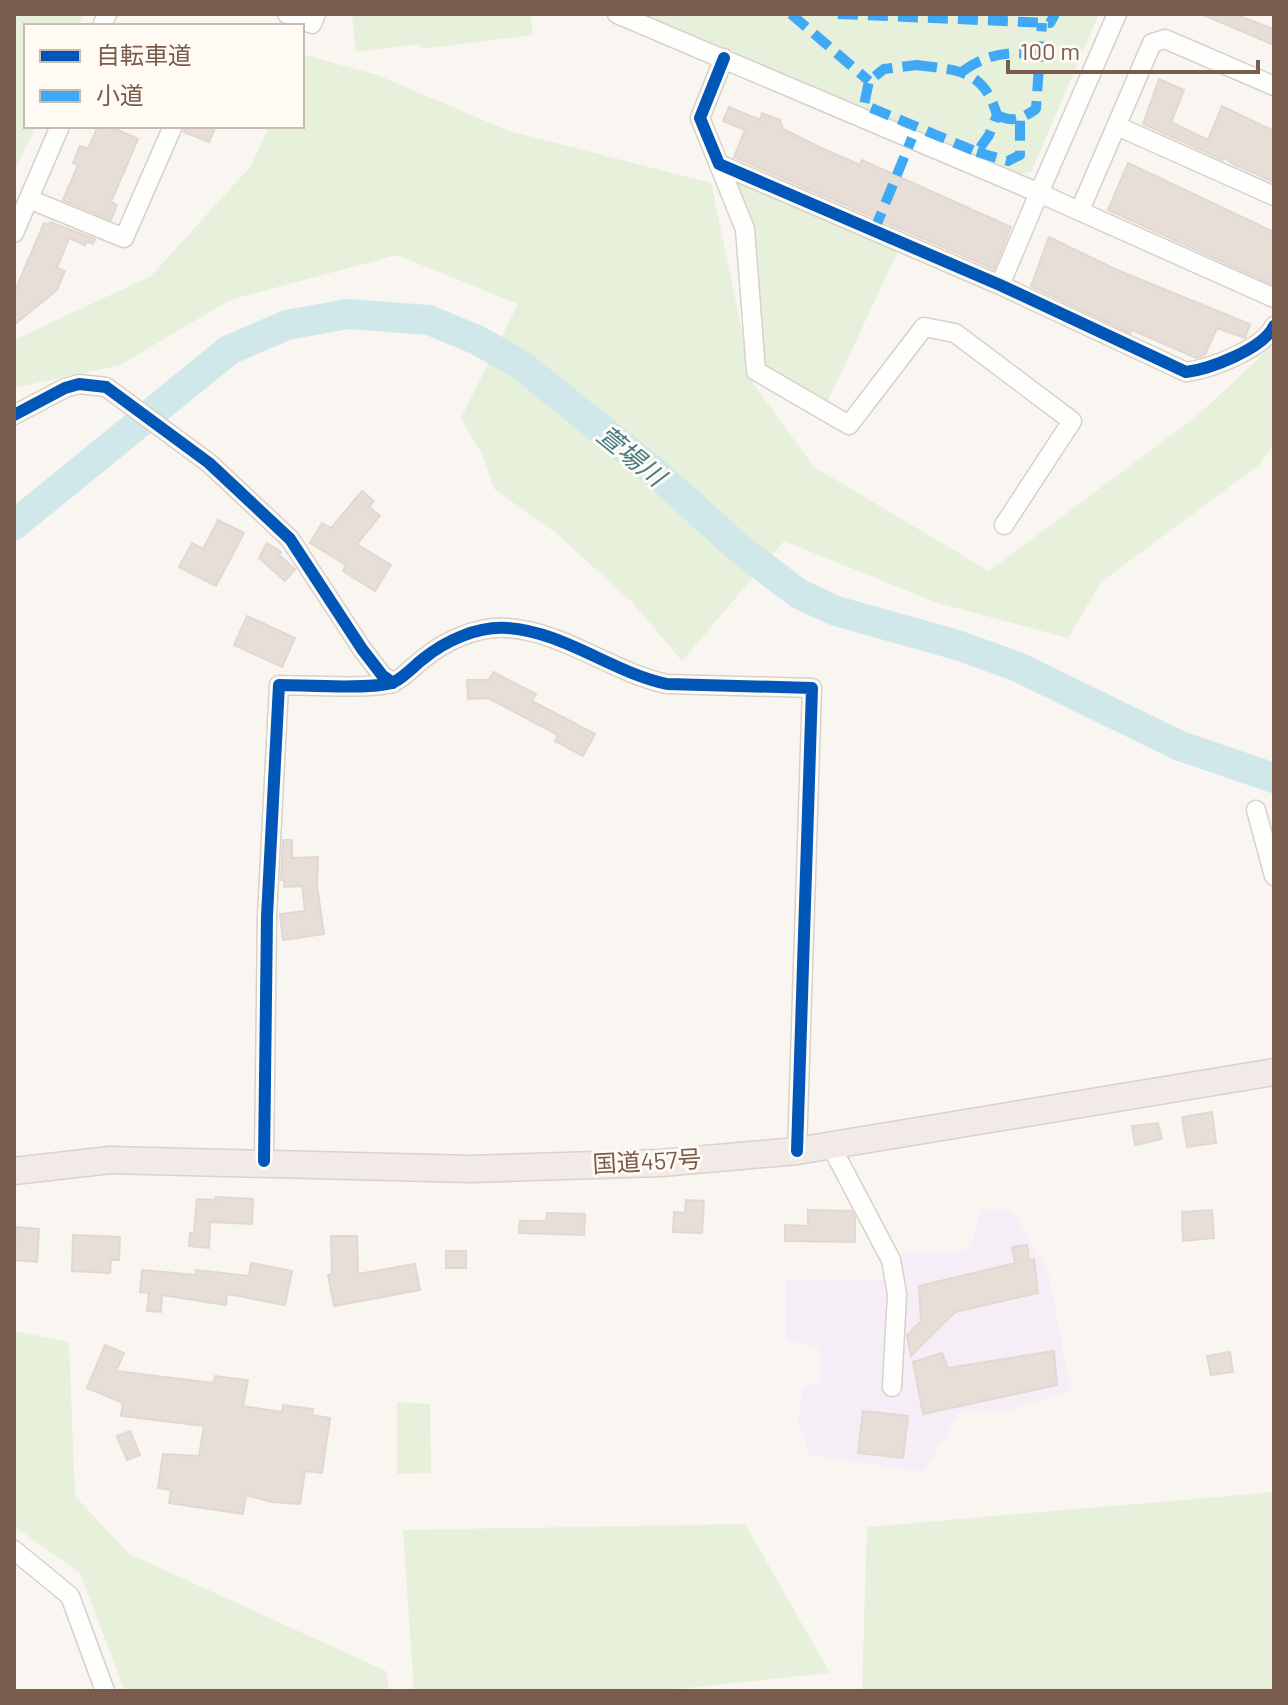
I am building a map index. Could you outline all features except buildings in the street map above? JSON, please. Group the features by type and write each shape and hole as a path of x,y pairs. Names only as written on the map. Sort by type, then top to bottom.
{"highway":[{"name":"国道457号","path":"14,1171 110,1160 264,1161 471,1169 661,1163 831,1146 1274,1072"}],"street":[{"path":"287,14 312,24 316,14"},
{"path":"617,14 1080,210 1274,298"},
{"path":"1000,285 1117,14"},
{"path":"1080,210 1152,43 1165,39 1274,86"},
{"path":"724,58 700,118 745,229 756,371 849,425 924,327 955,333 1072,421 1004,525"},
{"path":"1117,126 1274,196"},
{"path":"14,233 59,128"},
{"path":"29,199 124,238 172,128"},
{"path":"719,164 1000,285 1186,372 1207,369 1269,337 1274,326"},
{"path":"14,415 51,394 79,384 106,387 194,452 290,539 362,649 382,675 393,683"},
{"path":"264,1161 267,916 279,685 393,683 434,650 456,639 485,629 506,628 550,636 649,680 667,684 812,688 797,1151"},
{"path":"1256,810 1274,876"},
{"path":"831,1146 891,1260 897,1294 892,1387"},
{"path":"14,1550 70,1596 105,1691"}],"shaded area":[{"path":"981,1209 1012,1210 1048,1271 1071,1390 1005,1412 961,1411 923,1472 810,1455 798,1421 803,1386 820,1383 819,1347 786,1341 785,1279 900,1280 902,1252 969,1251"}],"green space":[{"path":"14,14 83,14 79,24 24,24 24,128 35,128 14,171"},
{"path":"352,14 530,14 533,35 422,49 420,44 356,52"},
{"path":"634,14 1099,14 1031,172 1012,175"},
{"path":"304,55 377,75 509,131 711,183 753,383 814,467 989,571 1197,416 1274,344 1274,444 1259,465 1101,582 1068,638 935,602 784,541 682,661 632,602 556,533 494,489 483,456 461,418 518,304 397,255 230,300 120,365 14,388 14,340 151,276 250,167 269,128 304,128"},
{"path":"727,174 899,249 825,407 761,369"},
{"path":"14,1331 69,1342 75,1496 129,1554 386,1671 389,1691 125,1691 80,1573 14,1526"},
{"path":"397,1402 430,1404 431,1473 397,1474"},
{"path":"1274,1492 1274,1691 862,1691 867,1527"},
{"path":"745,1524 830,1673 658,1691 414,1691 403,1530"}],"waterway":[{"name":"萱場川","path":"14,525 229,350 287,325 347,314 429,320 477,340 521,365 657,474 741,550 799,594 836,611 957,645 1018,667 1180,746 1274,778"}],"marked path":[{"path":"791,14 869,81"},
{"path":"838,14 1050,23 1055,14"},
{"path":"997,115 1017,119 1036,109 1042,23"},
{"path":"963,71 981,60 1000,55 1040,55"},
{"path":"917,65 957,71 968,75 985,89 997,115 989,135 977,152 864,105 869,81 884,69 917,65"},
{"path":"977,152 1008,161 1020,155 1020,119"},
{"path":"874,231 912,138"}],"cycle path":[{"path":"724,58 700,118 719,164 1000,285 1186,372 1208,367 1248,350 1274,326"},
{"path":"14,415 65,388 79,384 106,387 209,463 290,539 362,649 382,675 393,683"},
{"path":"264,1161 267,916 279,685 356,686 394,682 451,641 473,632 496,628 549,637 627,671 667,684 812,688 797,1151"}]}
